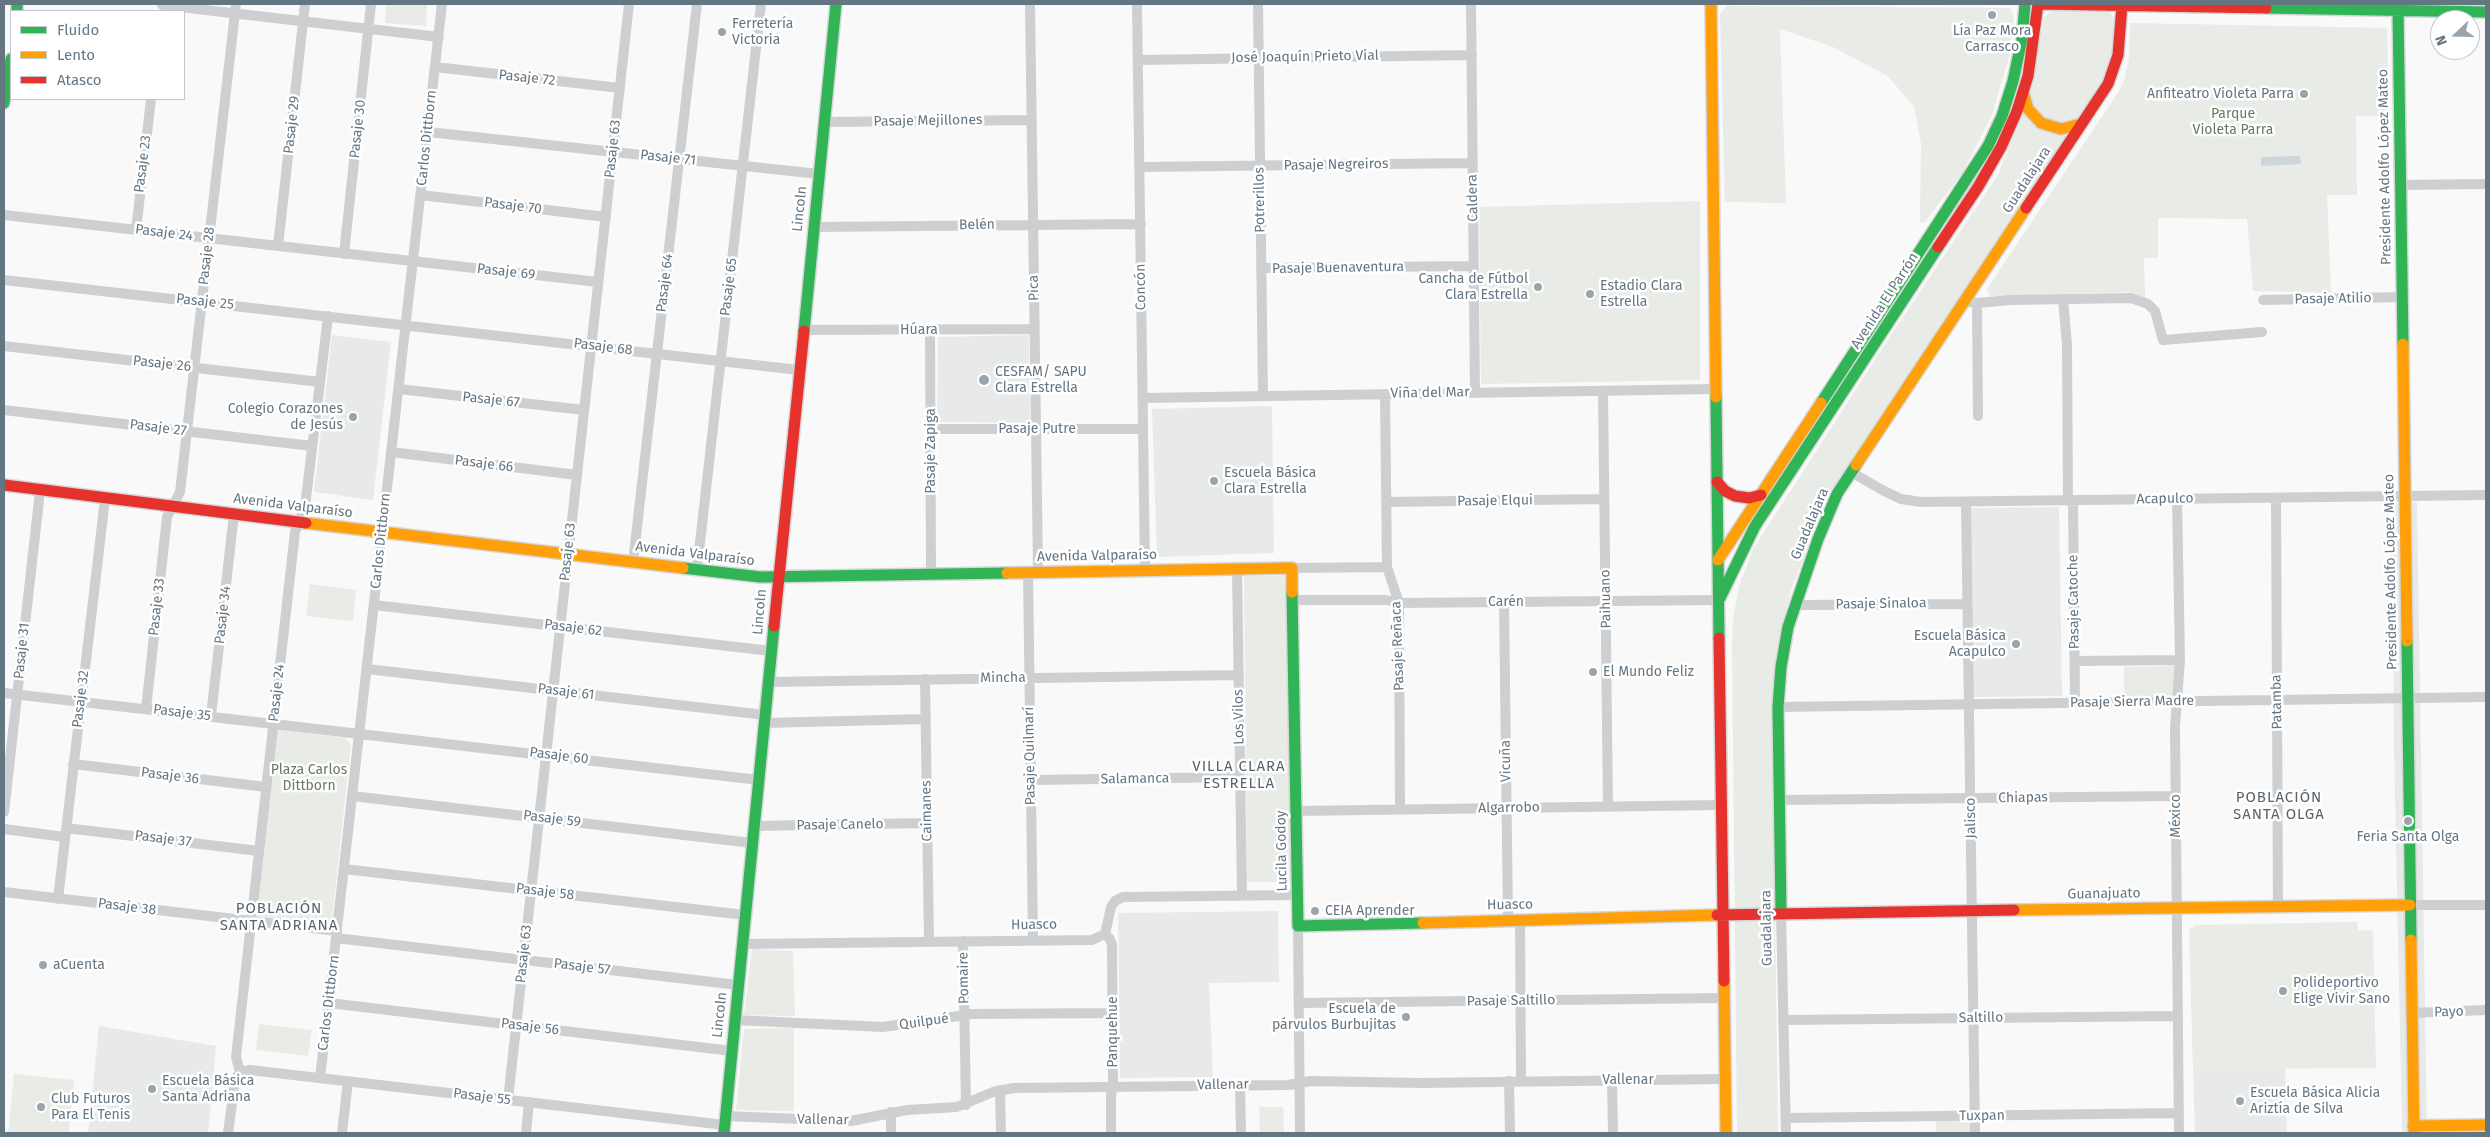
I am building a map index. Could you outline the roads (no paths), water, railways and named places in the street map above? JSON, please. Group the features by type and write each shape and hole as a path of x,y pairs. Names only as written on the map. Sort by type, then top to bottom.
{"street":[{"name":"Pasaje 29","path":"278,246 305,4"},
{"name":"Pasaje 30","path":"344,254 371,4"},
{"name":"Carlos Dittborn","path":"320,1078 442,4"},
{"name":"Pasaje 63","path":"508,1100 629,4"},
{"name":"Pasaje 64","path":"633,562 697,4"},
{"name":"Pasaje 65","path":"697,569 761,4"},
{"name":"Lincoln","path":"725,1125 836,4"},
{"name":"Pica","path":"1030,4 1036,429 1033,572"},
{"name":"Concón","path":"1137,4 1145,570"},
{"name":"Potrerillos","path":"1258,4 1263,396"},
{"name":"Caldera","path":"1471,4 1475,393"},
{"path":"1711,4 1726,1133"},
{"name":"Avenida El Parrón","path":"1718,560 1988,146 2002,116 2013,81 2022,39 2025,4"},
{"path":"2039,4 2486,12"},
{"name":"Avenida El Parrón","path":"1719,600 1755,526 1990,167 2010,129 2023,92 2031,61 2039,4"},
{"name":"Guadalajara","path":"1786,1133 1778,707 1782,658 1795,605 1829,512 1851,472 2108,84 2116,64 2122,5"},
{"path":"162,7 235,8 303,21 439,36"},
{"name":"Pasaje 28","path":"173,507 180,492 235,8"},
{"name":"Presidente Adolfo López Mateo","path":"2398,10 2413,1129"},
{"name":"José Joaquín Prieto Vial","path":"1138,60 1472,55"},
{"path":"4,103 10,65"},
{"name":"Pasaje 72","path":"435,68 620,88"},
{"path":"2023,92 2028,109 2041,123 2061,129 2081,124"},
{"name":"Pasaje 23","path":"136,230 151,100"},
{"name":"Pasaje Mejillones","path":"824,122 1032,120"},
{"name":"Pasaje 71","path":"428,132 819,174"},
{"name":"Pasaje Negreiros","path":"1140,168 1473,163"},
{"path":"2401,185 2486,184"},
{"name":"Pasaje 70","path":"421,195 606,217"},
{"name":"Pasaje 24","path":"4,215 413,262"},
{"name":"Belén","path":"813,227 1140,224"},
{"name":"Pasaje 69","path":"413,262 598,282"},
{"name":"Pasaje Buenaventura","path":"1261,268 1474,266"},
{"name":"Pasaje 25","path":"4,280 406,325"},
{"name":"Pasaje Atilio","path":"2263,300 2402,297"},
{"path":"1964,300 1977,303 2131,298 2148,304 2156,311 2163,340 2262,332"},
{"name":"Pasaje Catoche","path":"2063,299 2067,344 2076,703"},
{"path":"1977,303 1978,416"},
{"name":"Pasaje 24","path":"240,1072 236,1057 295,532 305,507 328,316"},
{"name":"Pasaje 68","path":"406,325 799,370"},
{"name":"Húara","path":"803,330 1034,329"},
{"name":"Pasaje Zapiga","path":"930,330 932,573"},
{"name":"Pasaje 26","path":"4,346 320,382"},
{"name":"Pasaje 67","path":"398,389 584,410"},
{"name":"Viña del Mar","path":"1143,398 1716,389"},
{"name":"Paihuano","path":"1603,391 1608,807"},
{"name":"Pasaje Reñaca","path":"1385,394 1387,567 1399,603 1400,810"},
{"name":"Pasaje 27","path":"4,410 312,446"},
{"name":"Pasaje Putre","path":"930,429 1143,429"},
{"name":"Pasaje 66","path":"392,452 577,475"},
{"name":"Acapulco","path":"1851,472 1884,492 1921,502 2486,495"},
{"path":"1717,482 1726,491 1740,498 1761,495"},
{"name":"Avenida Valparaíso","path":"4,484 40,491 104,499 760,577 1387,567"},
{"name":"Pasaje 31","path":"4,812 40,491"},
{"name":"Patamba","path":"2276,498 2278,907"},
{"name":"Pasaje 32","path":"58,899 104,499"},
{"name":"Pasaje Elqui","path":"1386,502 1604,499"},
{"name":"México","path":"2177,499 2180,660 2175,727 2179,1133"},
{"name":"Jalisco","path":"1966,502 1975,1133"},
{"name":"Pasaje 33","path":"146,709 167,517 173,507"},
{"name":"Pasaje 34","path":"211,716 234,514"},
{"name":"Lucila Godoy","path":"1292,568 1300,1133"},
{"name":"Los Vilos","path":"1237,569 1242,895"},
{"name":"Pasaje Quilmarí","path":"1033,572 1030,678 1033,940"},
{"name":"Carén","path":"1293,600 1386,600 1399,603 1719,600"},
{"name":"Vicuña","path":"1504,602 1508,920"},
{"name":"Pasaje Sinaloa","path":"1795,605 1967,604"},
{"name":"Pasaje 62","path":"374,605 771,651"},
{"path":"2075,661 2180,660"},
{"name":"Pasaje 61","path":"367,669 764,719 926,719"},
{"name":"Mincha","path":"768,682 1238,674"},
{"name":"Caimanes","path":"925,679 929,942"},
{"name":"Pasaje 35","path":"4,693 360,733"},
{"name":"Pasaje Sierra Madre","path":"1778,707 2486,697"},
{"name":"Pasaje 60","path":"360,733 759,780"},
{"name":"Pasaje 36","path":"74,764 266,787"},
{"name":"Salamanca","path":"1031,780 1240,777"},
{"name":"Pasaje 59","path":"352,796 752,843"},
{"name":"Chiapas","path":"1780,800 2176,796"},
{"name":"Algarrobo","path":"1296,811 1721,805"},
{"name":"Pasaje Canelo","path":"754,826 927,823"},
{"name":"Pasaje 37","path":"4,829 66,832 259,851"},
{"name":"Pasaje 58","path":"344,869 745,915"},
{"name":"Pasaje 38","path":"4,892 251,921"},
{"path":"1105,934 1111,907 1115,901 1123,897 1297,895"},
{"name":"Guanajuato","path":"1723,915 2486,905"},
{"name":"Huasco","path":"1298,926 1723,915"},
{"path":"1520,920 1521,1081"},
{"name":"Pasaje 57","path":"251,921 523,960 738,985"},
{"name":"Huasco","path":"742,944 1092,940 1105,934"},
{"name":"Panquehue","path":"1105,934 1110,939 1112,945 1113,1086 1111,1096 1111,1133"},
{"name":"Pomaire","path":"963,942 966,1105"},
{"name":"Pasaje Saltillo","path":"1299,1003 1724,998"},
{"name":"Pasaje 56","path":"329,1003 732,1051"},
{"name":"Payo","path":"2411,1013 2486,1010"},
{"name":"Quilpué","path":"735,1020 883,1027 964,1015 1113,1013"},
{"name":"Saltillo","path":"1783,1020 2178,1016"},
{"name":"Pasaje 55","path":"240,1072 250,1070 725,1125"},
{"path":"228,1133 235,1080 240,1072"},
{"name":"Vallenar","path":"725,1125 840,1122 891,1112 966,1105 1000,1090 1300,1083 1344,1080 1411,1083 1725,1080"},
{"path":"1612,1080 1613,1133"},
{"path":"342,1133 348,1081"},
{"path":"1509,1081 1510,1133"},
{"path":"1240,1084 1241,1133"},
{"path":"1000,1090 1001,1133"},
{"path":"526,1133 529,1102"},
{"path":"891,1112 891,1133"},
{"name":"Tuxpan","path":"1786,1118 2179,1113"},
{"path":"2413,1129 2448,1129 2486,1125"}],"place":[{"name":"Lía Paz Mora Carrasco","path":"1992,15"},
{"name":"Ferretería Victoria","path":"722,32"},
{"name":"Anfiteatro Violeta Parra","path":"2304,94"},
{"name":"Cancha de Fútbol Clara Estrella","path":"1538,287"},
{"name":"Estadio Clara Estrella","path":"1590,294"},
{"name":"CESFAM/ SAPU Clara Estrella","path":"984,380"},
{"name":"Colegio Corazones de Jesús","path":"353,417"},
{"name":"Escuela Básica Clara Estrella","path":"1214,481"},
{"name":"Escuela Básica Acapulco","path":"2016,644"},
{"name":"El Mundo Feliz","path":"1593,672"},
{"name":"Feria Santa Olga","path":"2408,821"},
{"name":"CEIA Aprender","path":"1315,911"},
{"name":"aCuenta","path":"43,965"},
{"name":"Polideportivo Elige Vivir Sano","path":"2283,991"},
{"name":"Escuela de párvulos Burbujitas","path":"1406,1017"},
{"name":"Escuela Básica Santa Adriana","path":"152,1089"},
{"name":"Escuela Básica Alicia Ariztía de Silva","path":"2240,1101"},
{"name":"Club Futuros Para El Tenis","path":"41,1107"}],"district":[{"name":"VILLA CLARA ESTRELLA","path":"1239,776"},
{"name":"POBLACIÓN SANTA OLGA","path":"2279,806"},
{"name":"POBLACIÓN SANTA ADRIANA","path":"279,918"}],"park label":[{"name":"Parque Violeta Parra","path":"2233,122"},
{"name":"Plaza Carlos Dittborn","path":"309,778"}]}
